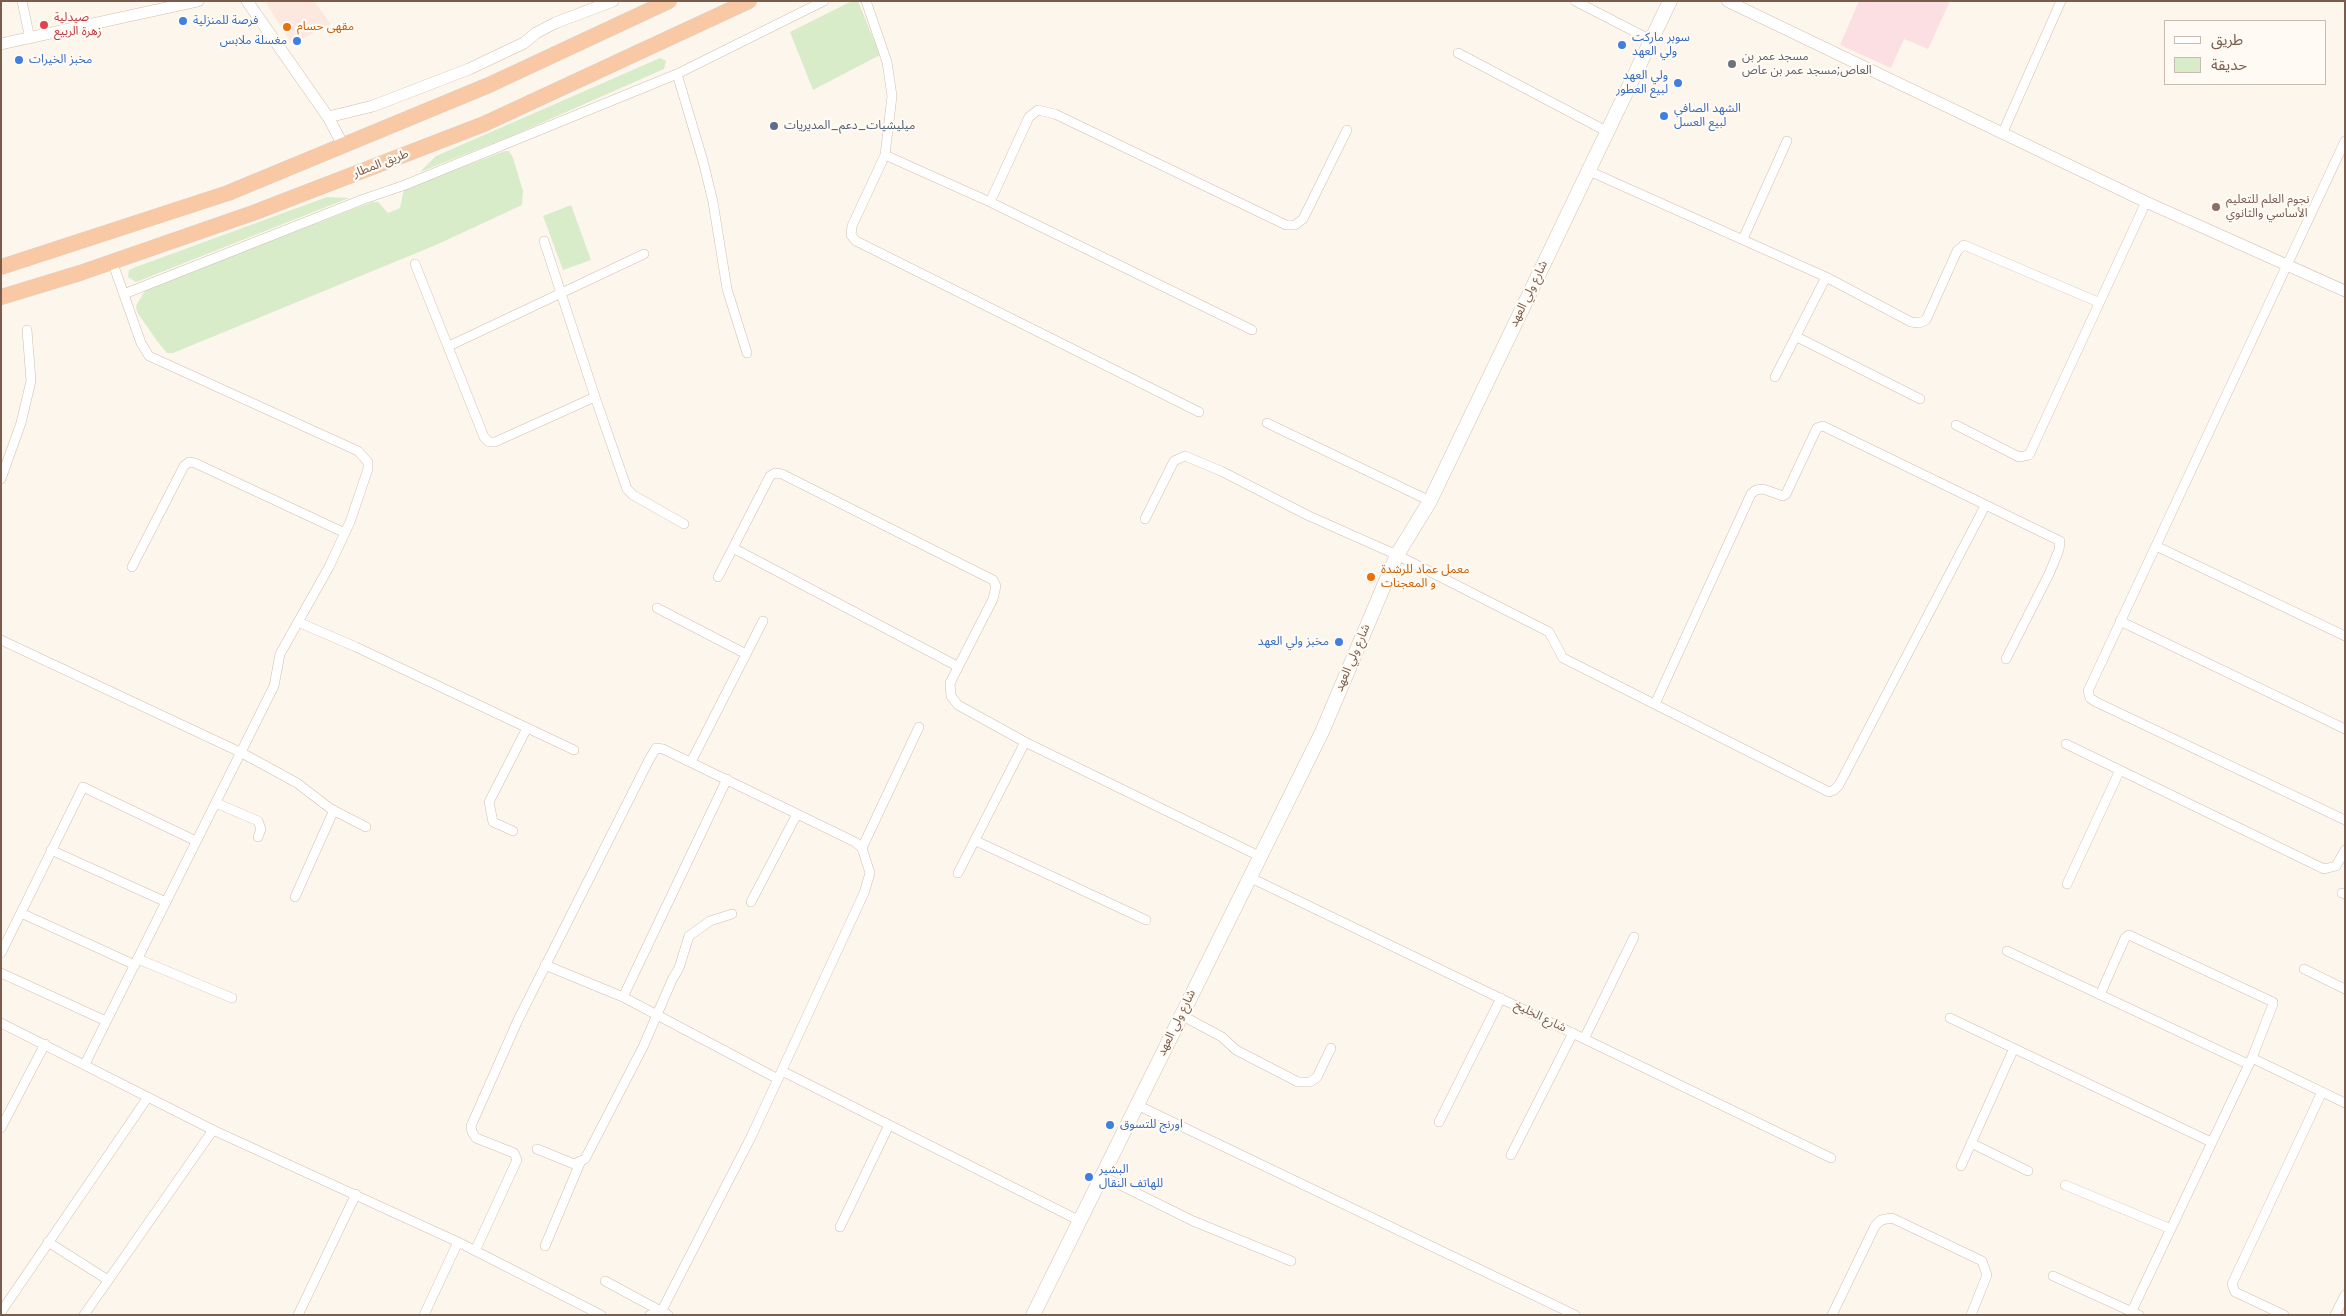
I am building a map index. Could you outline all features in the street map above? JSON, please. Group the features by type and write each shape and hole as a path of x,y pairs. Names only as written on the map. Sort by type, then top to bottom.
{"highway":[{"path":"1,267 228,193 344,147 489,85 669,1"},
{"name":"طريق المطار","path":"1,297 253,213 484,124 749,1"}],"main road":[{"name":"شارع ولي العهد","path":"1034,1315 1180,1015 1322,732 1397,555 1430,500 1670,1"}],"street":[{"path":"22,1 30,38"},
{"path":"1,44 198,1"},
{"path":"247,1 328,117 344,147"},
{"path":"328,117 373,106 469,69 524,43 536,33 555,23 613,1"},
{"path":"124,294 405,185 677,74 824,1"},
{"path":"866,1 888,62 892,96 885,155 852,226 851,235 856,241 1199,412"},
{"path":"1575,1 1651,40"},
{"path":"1727,1 1747,6 2146,202 2345,291"},
{"path":"2002,132 2061,1"},
{"path":"1458,53 1606,131"},
{"path":"677,74 703,161 713,202 727,289 746,353"},
{"path":"990,202 1029,117 1038,110 1055,114 1286,225 1295,226 1304,219 1347,130"},
{"path":"1743,239 1787,141"},
{"path":"2345,141 2088,687 2088,694 2092,700 2345,820"},
{"path":"885,155 990,202 1252,330"},
{"path":"1589,171 1826,277 1911,322 1919,323 1926,320 1957,251 1964,245 2098,302"},
{"path":"1956,425 2019,457 2029,455 2098,302 2146,202"},
{"path":"544,241 595,397 630,493 684,524"},
{"path":"449,346 644,254"},
{"path":"85,1064 274,686 280,654 329,567 368,468 365,456 358,451 149,356 141,343 112,261"},
{"path":"415,264 484,437 489,442 495,442 595,397"},
{"path":"1775,377 1826,277"},
{"path":"1,479 21,423 31,381 27,330"},
{"path":"1796,337 1920,399"},
{"path":"1267,422 1430,500"},
{"path":"1655,704 1751,494 1756,490 1763,490 1783,496 1786,494 1818,428 1823,426 2060,541 2059,550 2006,659"},
{"path":"1145,519 1174,461 1185,456 1221,471 1309,516 1397,555 1549,632 1563,658 1829,792 1834,790 1908,655 1985,506"},
{"path":"132,566 184,466 189,462 195,462 344,533"},
{"path":"718,577 770,476 775,473 782,474 993,580 996,586 992,599 950,683 951,696 958,705 1025,742 1259,856"},
{"path":"2156,546 2345,636"},
{"path":"732,548 957,666"},
{"path":"656,608 746,654"},
{"path":"691,762 763,621"},
{"path":"2120,621 2345,729"},
{"path":"298,622 574,750"},
{"path":"1,640 242,753 297,783 334,810 366,827"},
{"path":"862,848 919,727"},
{"path":"513,831 493,822 489,802 527,728"},
{"path":"958,873 1025,742"},
{"path":"2066,744 2324,869 2336,866 2345,850"},
{"path":"475,1251 517,1160 514,1153 476,1138 472,1132 472,1126 518,1020 545,965 656,748 663,749 855,842 862,848 870,873 864,893 751,1137 664,1313"},
{"path":"2067,884 2120,770"},
{"path":"623,997 727,779"},
{"path":"1,953 83,787 196,841"},
{"path":"216,803 258,821 261,829 258,837"},
{"path":"295,897 334,810"},
{"path":"752,902 798,814"},
{"path":"976,841 1146,920"},
{"path":"51,850 166,902"},
{"name":"شارع الخليخ","path":"1249,877 1831,1158"},
{"path":"21,913 137,962 232,998"},
{"path":"537,1149 574,1164 585,1160 683,960 689,936 710,921 732,914"},
{"path":"2053,1276 2134,1314 2273,1007 2273,1002 2129,936 2124,938 2100,994"},
{"path":"1584,1039 1634,937"},
{"path":"2007,952 2345,1103"},
{"path":"545,965 623,997 657,1016 889,1125 1080,1222"},
{"path":"2304,969 2345,989"},
{"path":"1,973 106,1021"},
{"path":"1439,1122 1501,998"},
{"path":"1180,1015 1222,1037 1236,1050 1298,1082 1310,1082 1317,1077 1331,1048"},
{"path":"1950,1018 2211,1142"},
{"path":"1,1022 213,1130 458,1242 600,1315"},
{"path":"1511,1155 1574,1034"},
{"path":"1,1128 45,1044"},
{"path":"1960,1166 2014,1048"},
{"path":"2284,1315 2235,1292 2232,1284 2322,1092"},
{"path":"1,1312 148,1097"},
{"path":"1137,1105 1575,1315"},
{"path":"840,1227 889,1125"},
{"path":"84,1315 213,1130"},
{"path":"1971,1143 2028,1171"},
{"path":"544,1246 580,1163"},
{"path":"1102,1176 1192,1221 1291,1261"},
{"path":"2065,1185 2171,1229"},
{"path":"298,1315 356,1194"},
{"path":"1832,1315 1875,1226 1882,1220 1892,1218 1982,1261 1987,1275 1970,1315"},
{"path":"48,1242 108,1280"},
{"path":"424,1315 458,1242"},
{"path":"605,1282 664,1313"},
{"path":"2335,1315 2345,1296"},
{"path":"650,1315 664,1313"}],"shaded area":[{"path":"269,1 314,1 331,24 292,44 266,3"},
{"path":"1859,1 1950,1 1928,49 1904,39 1891,68 1840,45"}],"green space":[{"path":"852,1 858,1 880,55 813,90 790,32"},
{"path":"660,58 666,61 664,69 514,135 420,172 436,156"},
{"path":"509,151 513,158 523,191 522,205 436,245 173,353 167,353 137,312 136,306 146,289 372,202 378,202 388,213 400,208 404,189"},
{"path":"327,197 349,198 136,282 128,277 129,270 133,268"},
{"path":"571,205 591,260 563,270 543,216"}],"place":[{"name":"فرصة للمنزلية","path":"183,21"},
{"name":"صيدلية زهرة الربيع","path":"44,25"},
{"name":"مقهى حسام","path":"287,27"},
{"name":"مغسلة ملابس","path":"297,41"},
{"name":"سوبر ماركت ولي العهد","path":"1622,45"},
{"name":"مخبز الخيرات","path":"19,60"},
{"name":"مسجد عمر بن العاص;مسجد عمر بن عاص","path":"1732,64"},
{"name":"ولي العهد لبيع العطور","path":"1678,83"},
{"name":"الشهد الصافي لبيع العسل","path":"1664,116"},
{"name":"ميليشيات_دعم_المديريات","path":"774,126"},
{"name":"نجوم العلم للتعليم الأساسي والثانوي","path":"2216,207"},
{"name":"معمل عماد للرشدة و المعجنات","path":"1371,577"},
{"name":"مخبز ولي العهد","path":"1339,642"},
{"name":"اورنج للتسوق","path":"1110,1125"},
{"name":"البشير للهاتف النقال","path":"1089,1177"}]}
